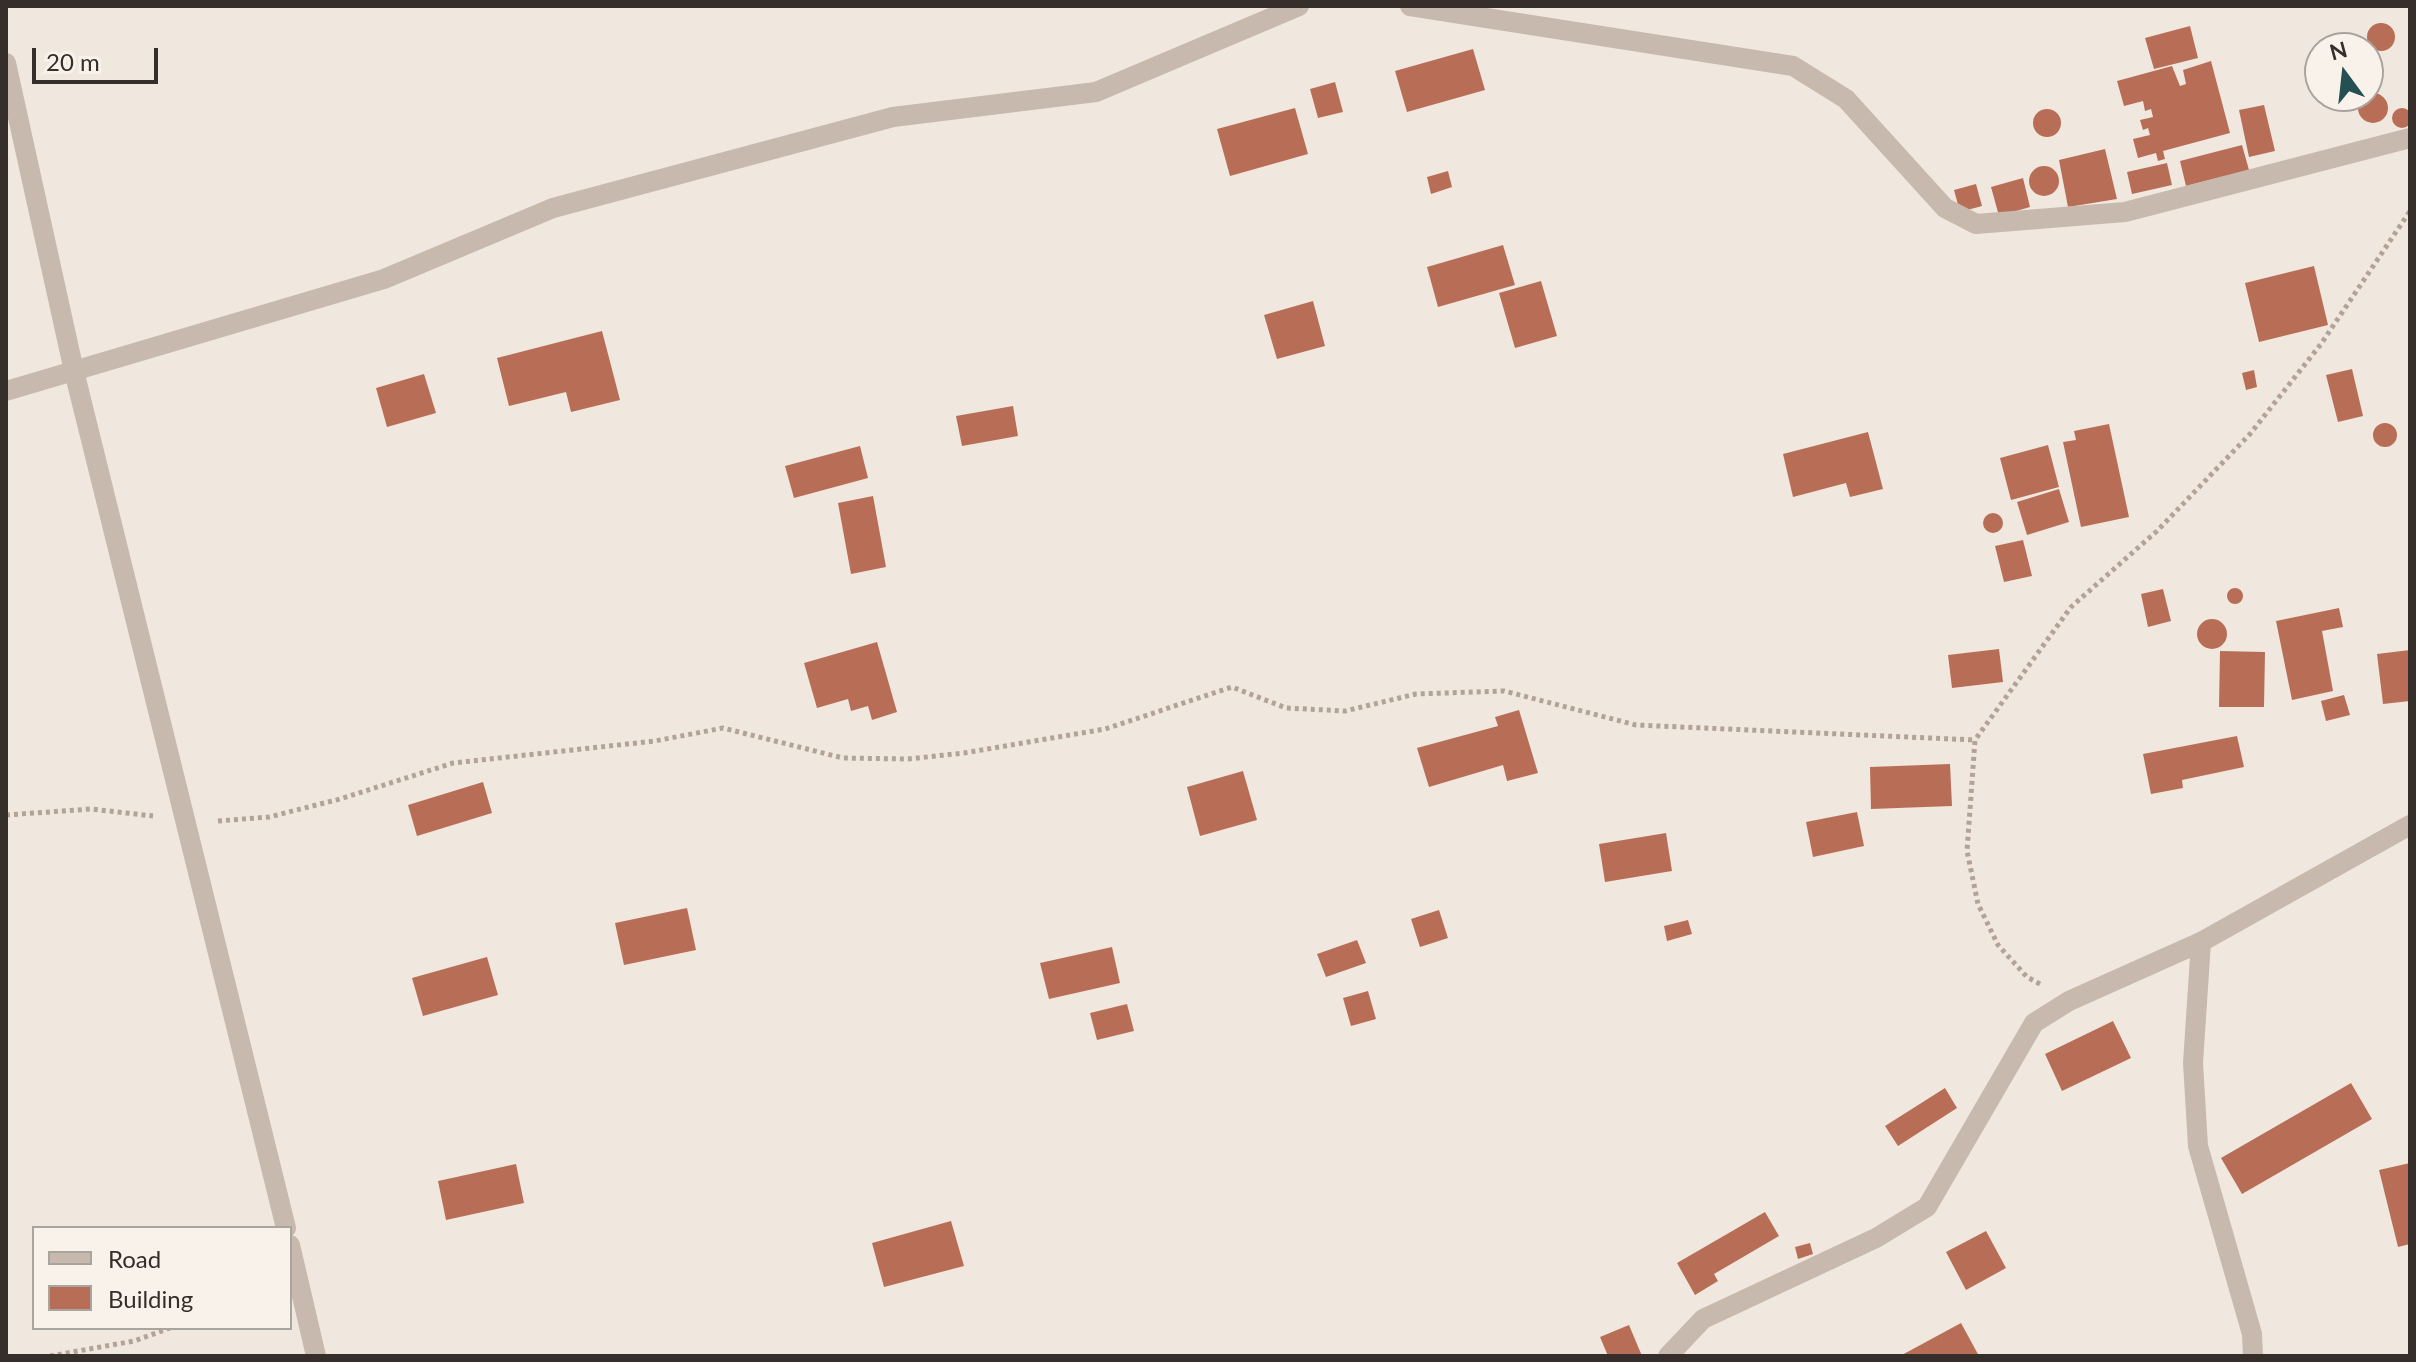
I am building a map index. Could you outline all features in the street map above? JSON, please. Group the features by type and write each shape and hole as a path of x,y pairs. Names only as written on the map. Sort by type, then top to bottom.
{"street":[{"path":"6,391 384,279 553,208 893,117 1096,92 1299,6"},
{"path":"1410,6 1793,66 1846,99 1945,208 1976,224 2125,212 2410,138"},
{"path":"6,63 74,371 286,1226"},
{"path":"1668,1356 1703,1319 1876,1238 1927,1207 2034,1023 2069,1001 2201,942 2410,825"},
{"path":"2201,942 2193,1063 2198,1146 2252,1334 2253,1356"},
{"path":"292,1254 316,1356"}],"path":[{"path":"2069,1001 2027,977 1998,945 1978,904 1967,851 1975,740 2018,676 2071,607 2157,531 2250,434 2321,344 2410,211"},
{"path":"6,815 91,809 203,822 269,817 340,799 453,763 655,741 723,728 843,758 908,759 964,753 1105,729 1232,687 1286,708 1345,711 1416,694 1504,691 1636,725 1975,740"},
{"path":"50,1356 134,1341 164,1330"}],"building":[{"path":"2381,23 2391,27 2394,42 2384,50 2384,32 2368,32 2371,27"},
{"path":"2190,26 2198,58 2154,69 2145,38"},
{"path":"1473,49 1485,90 1407,112 1395,71"},
{"path":"2211,61 2230,133 2163,151 2165,159 2158,161 2156,153 2138,158 2133,139 2150,135 2148,128 2143,130 2140,120 2153,117 2151,109 2145,111 2143,101 2124,106 2117,81 2172,66 2180,86 2186,84 2183,70"},
{"path":"1335,82 1343,112 1318,118 1310,89"},
{"path":"2384,99 2386,114 2379,121 2367,121 2360,114 2384,112"},
{"path":"2264,105 2275,151 2249,157 2239,110"},
{"path":"1295,108 1308,154 1230,176 1217,129"},
{"path":"2402,108 2409,111 2412,118 2409,125 2402,128 2395,125 2392,118 2395,111"},
{"path":"2047,109 2057,113 2061,123 2057,133 2047,137 2037,133 2033,123 2037,113"},
{"path":"2242,145 2249,170 2186,186 2180,161"},
{"path":"2105,149 2117,199 2068,207 2059,160"},
{"path":"2167,163 2172,185 2132,194 2127,172"},
{"path":"2044,166 2055,170 2059,181 2055,192 2044,196 2033,192 2029,181 2033,170"},
{"path":"1448,171 1452,187 1431,194 1427,177"},
{"path":"2023,178 2030,207 1999,216 1991,187"},
{"path":"1976,184 1982,206 1960,212 1954,190"},
{"path":"1503,245 1515,285 1438,307 1427,267"},
{"path":"2314,266 2328,325 2259,342 2245,283"},
{"path":"1541,281 1557,336 1515,348 1499,293"},
{"path":"1313,301 1325,346 1277,359 1264,315"},
{"path":"602,331 620,400 571,412 566,392 509,406 497,358"},
{"path":"2352,369 2363,416 2338,422 2326,375"},
{"path":"2254,370 2257,387 2246,390 2242,373"},
{"path":"424,374 436,413 387,427 376,388"},
{"path":"1013,406 1018,436 962,446 956,416"},
{"path":"2385,423 2394,426 2397,435 2394,444 2385,447 2376,444 2373,435 2376,426"},
{"path":"2109,424 2129,517 2081,527 2063,442 2076,440 2074,431"},
{"path":"1868,432 1883,489 1850,497 1846,483 1793,497 1783,454"},
{"path":"2048,445 2059,487 2011,500 2000,458"},
{"path":"860,446 868,478 794,498 785,466"},
{"path":"2059,489 2069,522 2027,535 2017,502"},
{"path":"873,496 886,567 851,574 838,503"},
{"path":"1993,513 2000,516 2003,523 2000,530 1993,533 1986,530 1983,523 1986,516"},
{"path":"2023,540 2032,576 2004,582 1995,546"},
{"path":"2235,588 2241,590 2241,602 2235,604 2229,602 2227,596 2229,590"},
{"path":"2163,589 2171,621 2148,627 2141,594"},
{"path":"2339,608 2343,627 2322,631 2333,691 2292,700 2276,621"},
{"path":"2212,619 2223,623 2227,634 2223,645 2212,649 2201,645 2197,634 2201,623"},
{"path":"877,642 897,712 872,720 868,706 851,711 848,699 817,708 804,663"},
{"path":"1999,649 2003,682 1952,688 1948,655"},
{"path":"2410,650 2410,701 2383,704 2377,654"},
{"path":"2220,651 2265,652 2264,707 2219,707"},
{"path":"2344,695 2350,715 2326,721 2321,701"},
{"path":"1519,710 1538,773 1507,781 1503,765 1429,787 1417,748 1498,726 1495,717"},
{"path":"2237,736 2244,767 2182,780 2183,788 2151,794 2143,754"},
{"path":"1950,764 1952,806 1871,809 1870,767"},
{"path":"1243,771 1257,820 1200,836 1187,787"},
{"path":"483,782 492,813 417,836 408,805"},
{"path":"1857,812 1864,846 1813,857 1806,822"},
{"path":"1666,833 1672,871 1605,882 1599,844"},
{"path":"687,908 696,950 624,965 615,923"},
{"path":"1439,910 1448,938 1420,947 1411,919"},
{"path":"1688,920 1692,934 1667,941 1664,926"},
{"path":"1357,940 1366,963 1326,977 1317,954"},
{"path":"1112,947 1120,983 1049,999 1040,963"},
{"path":"487,957 498,995 423,1016 412,978"},
{"path":"1368,991 1376,1019 1351,1026 1343,998"},
{"path":"1127,1004 1134,1031 1097,1040 1090,1013"},
{"path":"2113,1021 2131,1058 2062,1091 2045,1054"},
{"path":"2351,1083 2372,1119 2242,1194 2221,1158"},
{"path":"1945,1088 1957,1108 1898,1146 1885,1126"},
{"path":"2410,1163 2410,1244 2398,1247 2379,1170"},
{"path":"516,1164 524,1203 446,1220 438,1181"},
{"path":"1765,1212 1779,1236 1714,1274 1718,1281 1695,1295 1677,1263"},
{"path":"951,1221 964,1266 884,1287 872,1243"},
{"path":"1986,1231 2006,1268 1966,1290 1946,1252"},
{"path":"1810,1243 1813,1254 1798,1259 1795,1247"},
{"path":"1961,1323 1979,1356 1900,1356"},
{"path":"1629,1325 1642,1356 1608,1356 1600,1337"}]}
